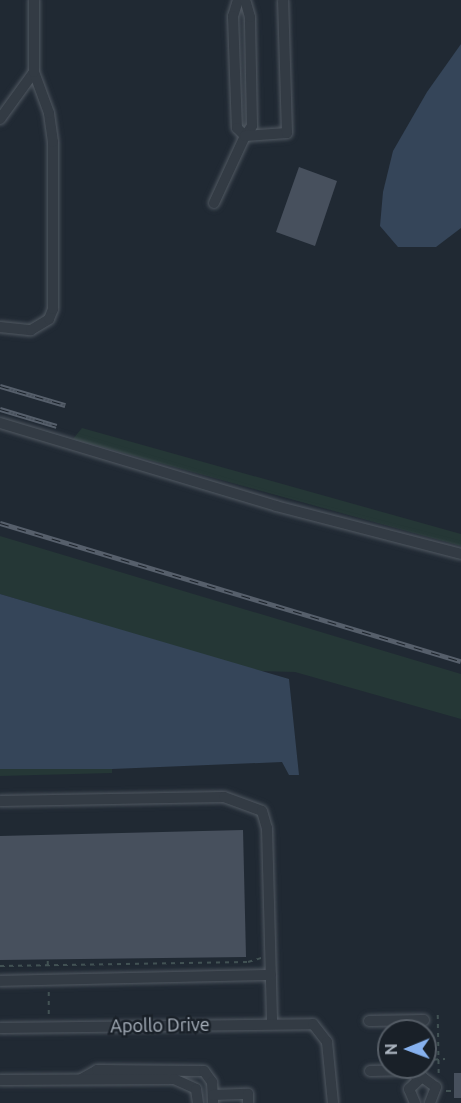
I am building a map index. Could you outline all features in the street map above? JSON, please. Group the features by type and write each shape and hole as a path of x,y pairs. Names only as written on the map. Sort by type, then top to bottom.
{"street":[{"path":"0,327 30,330 49,319 53,309 53,142 49,113 34,72 34,0"},
{"path":"238,0 233,16 237,128 245,136 286,133 283,1"},
{"path":"214,203 245,136 252,126 250,16 245,0"},
{"path":"0,119 34,72"},
{"path":"0,423 276,506 461,554"},
{"path":"0,801 224,797 252,804 262,811 267,828 272,1022"},
{"path":"0,981 271,975"},
{"path":"369,1021 377,1021"},
{"name":"Apollo Drive","path":"0,1028 304,1022 318,1027 329,1051 333,1103"},
{"path":"81,1079 97,1070 186,1068 208,1072 213,1099 248,1094 248,1103"},
{"path":"370,1071 377,1071"},
{"path":"0,1080 174,1079 196,1089 198,1103"},
{"path":"415,1103 409,1089 418,1079"},
{"path":"427,1079 436,1087 430,1103"}],"path":[{"path":"0,966 248,962 270,955"},
{"path":"48,961 49,1027"},
{"path":"438,1015 442,1083"},
{"path":"439,1059 445,1059"},
{"path":"444,1088 445,1095"}],"shaded area":[{"path":"82,428 461,534 461,546 73,439"},
{"path":"0,536 461,674 461,719 295,672 258,671 0,594"},
{"path":"0,769 112,769 112,773 0,776"}],"water":[{"path":"461,44 461,228 436,247 398,247 380,226 383,192 393,151 427,92"},
{"path":"0,594 289,679 299,775 289,775 282,762 112,769 0,769"}],"building":[{"path":"299,167 337,181 315,246 276,232"},
{"path":"243,830 246,957 0,960 0,836"},
{"path":"454,1073 461,1073 461,1098 454,1098"}],"railway":[{"path":"0,386 65,405"},
{"path":"0,409 57,426"},
{"path":"0,523 461,661"}]}
